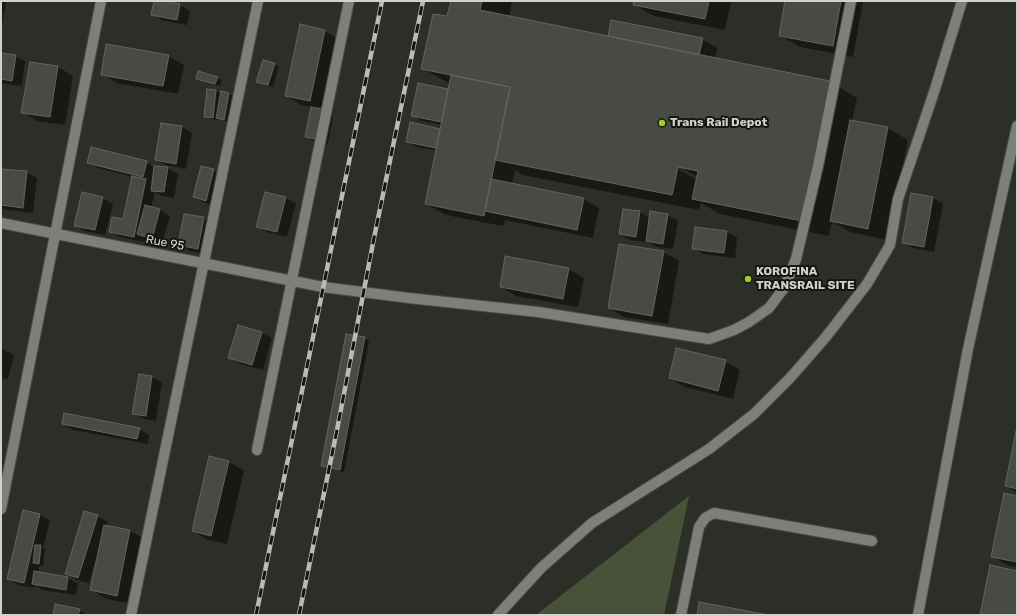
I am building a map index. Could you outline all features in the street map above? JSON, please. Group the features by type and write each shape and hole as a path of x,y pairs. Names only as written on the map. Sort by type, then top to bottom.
{"street":[{"path":"1,509 101,1"},
{"path":"131,615 258,1"},
{"path":"257,450 349,1"},
{"name":"Rue 95","path":"1,223 323,287 538,312 709,339 734,330 770,308 784,288 796,259 818,166 851,1"},
{"path":"498,615 541,568 592,523 709,449 754,414 790,378 825,338 867,284 890,246 898,199 935,89 962,1"},
{"path":"918,615 968,349 1017,126"},
{"path":"681,615 699,527 705,518 714,513 872,542"}],"green space":[{"path":"689,496 664,615 536,615"}],"building":[{"path":"154,1 166,1 180,4 177,20 151,15"},
{"name":"Trans Rail Depot","path":"451,1 482,1 480,10 830,81 802,221 692,199 698,171 678,167 672,195 495,160 510,87 421,69 433,14 447,16"},
{"path":"634,1 709,1 705,19 633,5"},
{"path":"785,1 841,1 833,46 779,36"},
{"path":"611,20 703,38 699,55 608,36"},
{"path":"300,24 325,30 310,101 285,96"},
{"path":"106,44 169,55 163,86 101,75"},
{"path":"1,53 16,55 12,81 1,79"},
{"path":"263,60 275,63 268,85 256,82"},
{"path":"30,62 58,66 50,117 21,113"},
{"path":"198,71 218,77 215,84 196,79"},
{"path":"451,75 510,87 484,216 425,204"},
{"path":"418,83 448,89 442,122 411,116"},
{"path":"207,89 216,90 213,118 204,117"},
{"path":"221,91 229,93 224,120 216,118"},
{"path":"311,107 323,109 317,139 305,137"},
{"path":"850,120 888,127 868,229 830,221"},
{"path":"410,122 440,129 436,148 406,142"},
{"path":"161,123 182,126 176,164 155,160"},
{"path":"91,147 147,161 143,177 87,163"},
{"path":"154,166 168,167 164,192 151,191"},
{"path":"201,166 214,169 206,201 193,197"},
{"path":"1,169 27,171 23,208 1,205"},
{"path":"132,176 146,179 134,237 109,232 112,217 123,219"},
{"path":"491,179 584,198 577,230 485,211"},
{"path":"82,192 103,197 95,230 74,226"},
{"path":"265,192 286,197 277,232 256,227"},
{"path":"911,193 933,197 924,247 902,243"},
{"path":"145,205 160,209 152,239 137,234"},
{"path":"623,209 640,211 636,237 619,234"},
{"path":"650,211 668,214 663,244 646,241"},
{"path":"184,214 204,217 198,249 178,245"},
{"path":"695,227 727,231 724,253 692,249"},
{"path":"619,244 664,251 652,316 608,308"},
{"path":"505,256 569,268 563,299 500,287"},
{"path":"238,325 262,332 252,365 228,358"},
{"path":"346,334 365,337 340,470 321,466"},
{"path":"676,348 726,360 718,391 669,378"},
{"path":"139,374 152,376 146,416 132,414"},
{"path":"64,413 140,428 137,439 62,424"},
{"path":"1017,426 1017,489 1005,486"},
{"path":"209,456 229,461 211,536 192,531"},
{"path":"1004,493 1017,496 1017,562 991,557"},
{"path":"23,510 40,514 24,583 7,579"},
{"path":"84,511 98,515 78,578 65,574"},
{"path":"104,525 130,530 117,596 90,590"},
{"path":"35,545 41,545 39,564 33,563"},
{"path":"990,565 1017,571 1017,615 980,615"},
{"path":"34,571 68,577 66,590 32,584"},
{"path":"699,602 769,615 697,615"},
{"path":"55,604 80,609 78,615 53,615"}],"railway":[{"path":"256,615 382,1"},
{"path":"299,615 423,1"}],"place":[{"name":"Trans Rail Depot","path":"662,123"},
{"name":"KOROFINA TRANSRAIL SITE","path":"748,279"}]}
